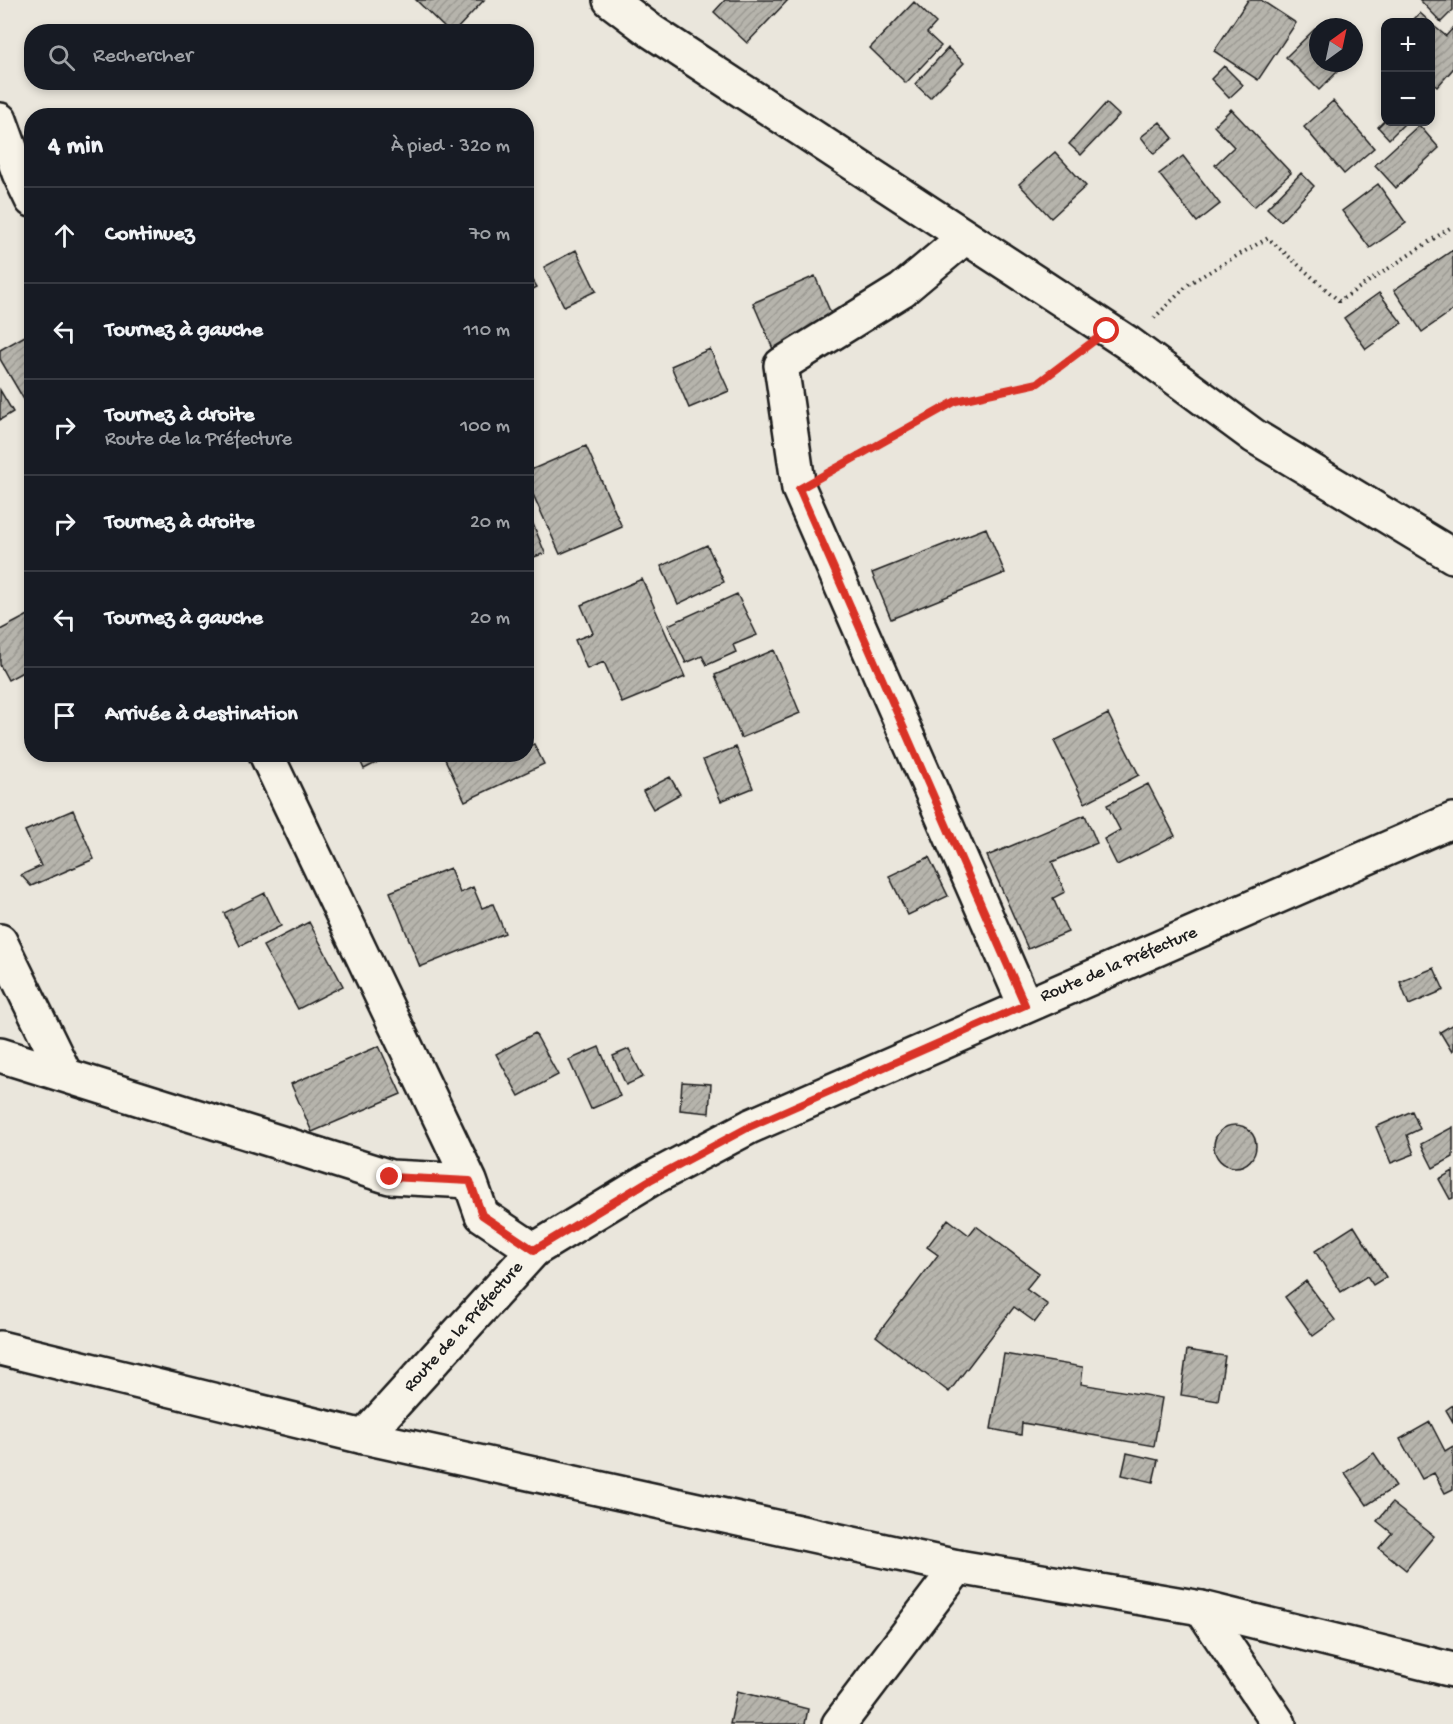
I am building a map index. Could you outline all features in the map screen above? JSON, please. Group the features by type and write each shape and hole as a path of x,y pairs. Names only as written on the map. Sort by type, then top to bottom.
{"street":[{"path":"610,0 651,32 1118,337 1254,436 1453,556"},
{"path":"0,120 24,183"},
{"path":"965,237 902,290 781,365 799,489 1025,1005"},
{"path":"270,762 470,1181 482,1215 534,1250"},
{"name":"Route de la Préfecture","path":"364,1437 534,1250 650,1180 751,1126 1453,820"},
{"path":"0,941 65,1074"},
{"path":"0,1055 390,1177 470,1181"},
{"path":"0,1348 364,1437 958,1567 1202,1608 1453,1670"},
{"path":"839,1724 958,1567"},
{"path":"1202,1608 1279,1724"}],"path":[{"path":"799,489 956,401 1038,383 1118,337 1190,283 1268,238 1339,301 1453,226"}],"building":[{"path":"416,0 484,0 462,24 441,24"},
{"path":"725,0 788,0 747,43 714,12"},
{"path":"1248,0 1261,0 1296,23 1258,80 1214,51"},
{"path":"1420,0 1453,0 1453,10 1441,22"},
{"path":"914,2 936,23 927,33 941,46 906,83 870,48"},
{"path":"1420,13 1426,18 1415,18"},
{"path":"1435,27 1446,36 1453,28 1453,69 1437,87 1435,85"},
{"path":"1309,35 1309,72 1337,72 1319,90 1286,57"},
{"path":"948,48 964,63 930,98 915,84"},
{"path":"1224,66 1243,85 1229,98 1211,79"},
{"path":"1333,101 1374,148 1344,174 1304,127"},
{"path":"1106,103 1119,115 1081,155 1069,144"},
{"path":"1231,109 1291,173 1254,207 1215,165 1234,147 1214,126"},
{"path":"1160,122 1173,138 1154,154 1141,137"},
{"path":"1381,124 1381,126 1402,126 1389,139 1378,127"},
{"path":"1418,126 1439,148 1396,188 1375,165"},
{"path":"1055,152 1086,186 1051,218 1019,184"},
{"path":"1183,156 1220,204 1197,222 1159,174"},
{"path":"1301,173 1314,186 1281,221 1267,208"},
{"path":"1378,184 1406,223 1370,248 1342,211"},
{"path":"576,250 596,291 564,306 544,267"},
{"path":"1453,250 1453,310 1422,332 1394,290"},
{"path":"815,276 835,323 773,349 753,303"},
{"path":"1379,293 1402,323 1366,349 1344,318"},
{"path":"24,336 24,400 0,359 0,350"},
{"path":"710,349 729,391 689,408 671,366"},
{"path":"0,390 13,412 0,420"},
{"path":"586,446 622,527 560,554 534,497 534,469"},
{"path":"534,526 545,553 534,557"},
{"path":"986,528 1005,573 891,619 872,573"},
{"path":"707,545 724,582 678,604 661,566"},
{"path":"642,579 685,677 622,703 604,662 587,669 575,640 593,633 581,605"},
{"path":"737,594 757,635 733,645 736,652 707,665 702,656 686,663 668,625"},
{"path":"24,617 24,671 8,680 0,665 0,630"},
{"path":"774,650 800,713 741,738 715,675"},
{"path":"1108,714 1139,775 1085,803 1054,741"},
{"path":"534,744 544,764 465,801 446,762 534,762"},
{"path":"736,747 753,788 721,801 703,760"},
{"path":"361,762 378,762 364,769"},
{"path":"670,777 680,794 653,809 643,791"},
{"path":"1148,784 1175,836 1117,865 1104,839 1120,830 1107,805"},
{"path":"73,810 94,859 31,886 21,875 41,866 25,831"},
{"path":"1085,815 1097,843 1052,862 1065,892 1053,898 1068,932 1028,949 987,856"},
{"path":"929,857 948,896 908,915 889,876"},
{"path":"450,868 460,893 473,887 482,908 493,904 505,933 420,967 390,892"},
{"path":"265,893 281,926 240,946 224,913"},
{"path":"309,922 343,986 298,1009 263,946"},
{"path":"1434,968 1444,990 1409,1005 1400,982"},
{"path":"1453,1024 1453,1051 1452,1052 1440,1032"},
{"path":"535,1033 558,1075 519,1096 496,1054"},
{"path":"379,1046 401,1094 312,1132 291,1084"},
{"path":"599,1047 620,1096 591,1109 569,1060"},
{"path":"629,1049 643,1077 626,1085 613,1056"},
{"path":"682,1082 711,1084 709,1113 680,1110"},
{"path":"1412,1111 1420,1129 1407,1135 1414,1154 1391,1163 1376,1127"},
{"path":"1235,1125 1243,1126 1250,1131 1255,1138 1255,1154 1250,1161 1243,1166 1235,1167 1227,1166 1220,1161 1215,1154 1214,1146 1215,1138 1220,1131 1227,1126"},
{"path":"1453,1127 1453,1157 1433,1168 1421,1144"},
{"path":"1453,1171 1453,1198 1450,1199 1439,1179"},
{"path":"948,1219 969,1235 976,1226 1039,1273 1026,1289 1048,1305 1035,1322 1014,1307 949,1392 876,1336 938,1255 927,1247"},
{"path":"1354,1226 1386,1277 1373,1285 1367,1276 1341,1292 1315,1251"},
{"path":"1306,1281 1335,1320 1313,1336 1285,1297"},
{"path":"1187,1350 1225,1356 1218,1401 1181,1395"},
{"path":"1004,1354 1083,1367 1081,1384 1162,1398 1154,1446 1022,1423 1021,1435 991,1429"},
{"path":"1453,1405 1453,1422 1446,1410"},
{"path":"1430,1422 1445,1451 1453,1446 1453,1489 1445,1493 1434,1473 1422,1479 1400,1439"},
{"path":"1127,1453 1158,1460 1153,1482 1122,1475"},
{"path":"1374,1453 1396,1486 1367,1505 1345,1473"},
{"path":"1392,1503 1434,1536 1406,1570 1379,1548 1392,1533 1377,1521"},
{"path":"737,1691 808,1709 805,1724 730,1724"}],"route":[{"path":"390,1177 470,1181 482,1215 534,1250 650,1180 751,1126 1025,1005 799,489 956,401 1038,383 1107,331"}]}
